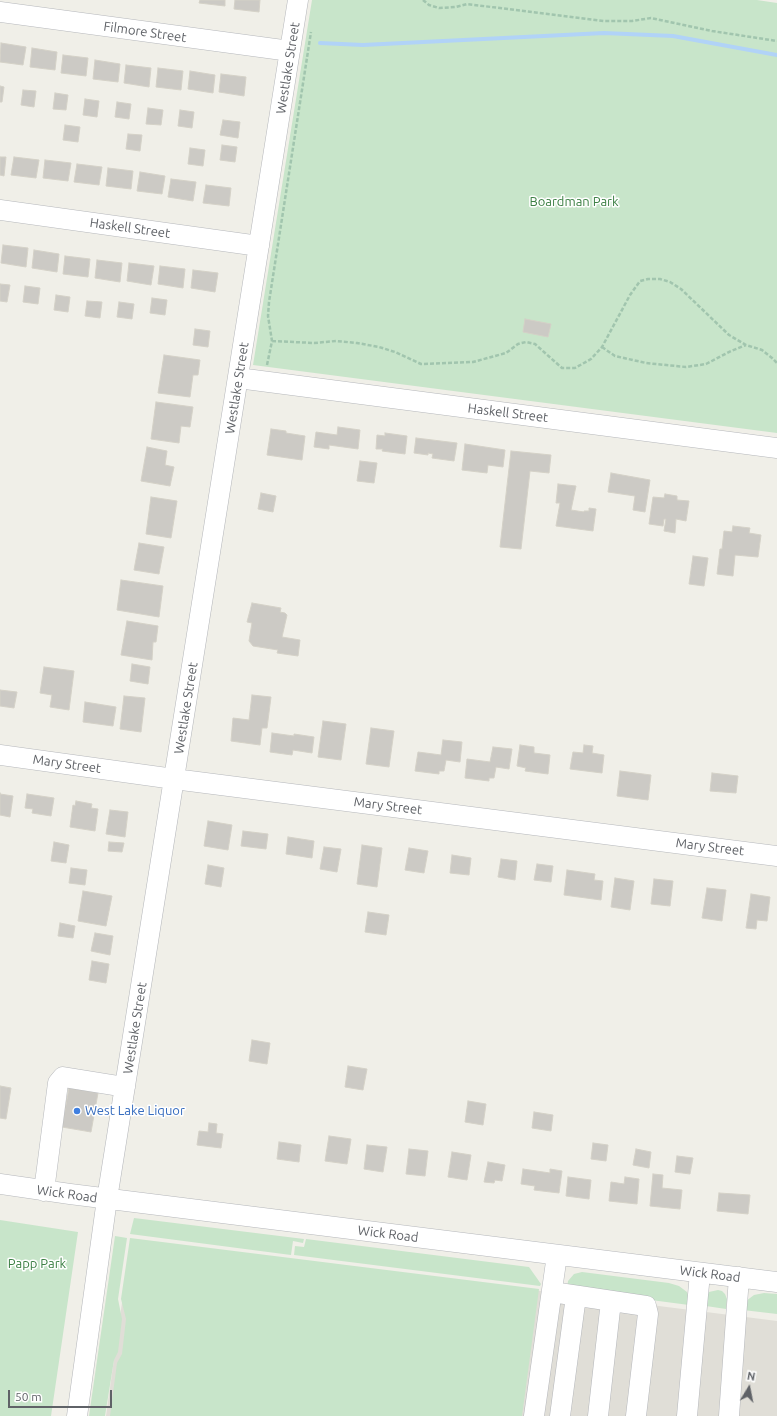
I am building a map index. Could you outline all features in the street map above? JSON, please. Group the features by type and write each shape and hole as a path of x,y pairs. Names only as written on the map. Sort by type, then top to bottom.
{"street":[{"name":"Westlake Street","path":"77,1416 125,1087 298,0"},
{"name":"Filmore Street","path":"0,12 290,51"},
{"name":"Haskell Street","path":"0,210 259,246"},
{"name":"Haskell Street","path":"238,378 777,448"},
{"name":"Mary Street","path":"0,755 174,779 777,856"},
{"path":"44,1191 58,1083 63,1077 125,1087"},
{"name":"Wick Road","path":"0,1184 44,1191 777,1282"},
{"path":"534,1416 557,1255"},
{"path":"687,1416 700,1273"},
{"path":"729,1416 739,1277"},
{"path":"552,1292 646,1306 648,1314 636,1416"},
{"path":"560,1416 576,1296"},
{"path":"598,1416 610,1301"}],"path":[{"path":"423,0 430,5 439,8 456,7 467,4 604,20 632,21 652,18 712,31 777,42"},
{"path":"265,382 272,341 268,316 269,302 312,25"},
{"path":"272,341 314,343 336,341 357,343 395,352 421,364 473,362 506,353 518,344 526,342 535,344 562,368 575,368 590,359 602,347 630,295 640,281 660,279 670,282 681,289 729,335 746,345 762,350 777,363"},
{"path":"602,347 615,356 646,363 686,367 706,364 746,345"}],"shaded area":[{"path":"131,1239 777,1321 777,1416 106,1416"}],"green space":[{"name":"Boardman Park","path":"312,0 757,0 777,3 777,433 253,365"},
{"path":"134,1218 304,1239 303,1243 293,1241 291,1255 130,1234"},
{"name":"Papp Park","path":"0,1220 78,1232 51,1416 0,1416"},
{"path":"115,1236 127,1238 118,1299 122,1319 118,1352 114,1360 105,1416 89,1416"},
{"path":"130,1238 539,1289 522,1416 110,1416 117,1363 122,1354 126,1319 121,1299"},
{"path":"306,1239 529,1267 541,1284 540,1286 294,1255 295,1246 304,1247"},
{"path":"582,1272 669,1283 679,1286 687,1292 689,1305 567,1289 568,1281 574,1274"},
{"path":"718,1290 725,1294 727,1299 726,1309 706,1306 709,1292"},
{"path":"764,1293 777,1294 777,1314 743,1310 746,1301 754,1295"}],"building":[{"path":"200,0 225,0 225,6 199,3"},
{"path":"235,0 260,0 259,12 234,9"},
{"path":"1,43 26,47 23,65 0,62"},
{"path":"32,48 57,52 55,70 30,67"},
{"path":"63,55 88,58 86,76 61,73"},
{"path":"95,60 120,64 118,82 93,79"},
{"path":"126,65 151,68 149,87 124,83"},
{"path":"158,68 183,71 181,90 156,87"},
{"path":"190,71 215,75 213,93 188,89"},
{"path":"221,74 246,77 244,96 219,92"},
{"path":"0,86 4,87 2,102 0,102"},
{"path":"23,90 36,91 34,107 21,105"},
{"path":"55,93 68,95 66,110 53,109"},
{"path":"85,99 99,101 97,117 83,115"},
{"path":"117,102 131,104 129,119 115,117"},
{"path":"148,108 163,110 161,125 146,124"},
{"path":"180,110 194,112 192,128 178,126"},
{"path":"223,120 240,122 238,138 220,135"},
{"path":"65,125 80,127 78,142 63,140"},
{"path":"128,134 142,135 140,151 126,149"},
{"path":"222,145 237,147 235,162 220,160"},
{"path":"190,148 205,150 203,166 188,164"},
{"path":"0,157 6,157 4,176 0,175"},
{"path":"14,157 39,160 36,178 11,175"},
{"path":"45,160 71,163 68,181 43,178"},
{"path":"77,164 102,167 99,185 74,182"},
{"path":"108,168 133,171 131,189 106,186"},
{"path":"140,172 165,176 162,194 137,191"},
{"path":"171,179 196,182 193,201 168,197"},
{"path":"206,185 231,188 229,206 203,203"},
{"path":"3,245 28,248 26,267 1,263"},
{"path":"34,250 59,254 57,272 32,268"},
{"path":"65,256 90,259 88,277 63,274"},
{"path":"97,260 122,263 120,282 95,278"},
{"path":"129,263 154,266 151,285 127,281"},
{"path":"160,266 185,269 183,288 158,284"},
{"path":"193,270 218,273 215,292 191,288"},
{"path":"0,284 10,285 7,302 0,301"},
{"path":"25,286 40,288 38,304 23,302"},
{"path":"56,295 70,297 68,312 54,310"},
{"path":"152,298 167,300 165,315 150,313"},
{"path":"87,301 102,302 100,318 85,316"},
{"path":"119,302 134,304 132,319 117,317"},
{"path":"525,319 551,324 548,337 523,332"},
{"path":"195,329 210,331 208,347 193,345"},
{"path":"164,355 200,360 198,375 193,375 190,397 158,393"},
{"path":"156,402 193,407 190,427 181,426 179,443 151,439"},
{"path":"338,427 360,430 358,449 329,445 329,449 314,447 316,432 337,435"},
{"path":"271,429 305,436 302,460 267,455"},
{"path":"385,433 407,436 405,454 376,449 377,435 385,436"},
{"path":"416,438 457,443 454,461 432,458 433,454 428,453 428,455 414,453"},
{"path":"465,444 505,450 503,467 488,465 487,473 462,470"},
{"path":"147,447 167,451 165,465 174,467 170,486 141,481"},
{"path":"511,451 551,455 549,473 530,471 521,549 500,547"},
{"path":"360,461 377,463 374,483 357,481"},
{"path":"611,473 650,480 645,512 633,510 635,496 608,492"},
{"path":"558,484 576,486 571,510 584,512 589,511 589,508 596,509 593,531 556,526 560,503 556,503"},
{"path":"261,493 276,496 273,512 258,509"},
{"path":"665,494 677,496 677,500 689,501 686,521 676,519 675,533 664,531 666,519 664,519 663,526 649,524 653,497 664,498"},
{"path":"151,497 177,501 171,538 146,534"},
{"path":"733,526 750,528 749,533 761,535 758,557 735,555 733,576 717,574 724,531 732,532"},
{"path":"139,543 164,547 159,574 134,570"},
{"path":"693,556 708,558 704,586 689,584"},
{"path":"121,580 163,586 159,617 117,610"},
{"path":"252,603 281,608 280,612 287,615 282,637 300,640 298,656 277,653 278,650 253,646 249,641 252,623 247,622"},
{"path":"127,621 158,626 156,642 153,642 152,660 121,655"},
{"path":"132,664 150,667 148,684 130,681"},
{"path":"44,667 74,671 69,710 50,707 52,695 40,693"},
{"path":"0,690 17,692 14,708 0,706"},
{"path":"252,695 271,697 267,728 262,728 260,745 231,741 233,718 249,720"},
{"path":"124,696 145,698 141,732 120,729"},
{"path":"85,702 116,707 113,726 83,722"},
{"path":"323,721 346,724 341,760 318,757"},
{"path":"371,728 394,731 389,767 366,764"},
{"path":"272,733 314,737 312,753 293,750 292,755 270,752"},
{"path":"443,740 462,742 460,762 446,760 444,771 439,771 439,774 415,771 418,752 441,755"},
{"path":"520,745 534,747 534,753 550,755 548,774 525,771 526,768 517,766"},
{"path":"584,745 593,746 592,753 604,755 602,773 570,769 573,752 583,753"},
{"path":"493,747 512,749 509,769 496,767 494,778 489,778 489,781 465,778 467,759 490,762"},
{"path":"620,771 651,775 648,800 617,796"},
{"path":"712,773 738,776 736,793 710,791"},
{"path":"0,794 13,796 10,817 0,815"},
{"path":"27,794 54,798 51,816 32,813 33,809 25,808"},
{"path":"76,801 92,804 91,808 98,809 95,831 70,827 73,805 75,806"},
{"path":"110,810 128,812 125,837 106,834"},
{"path":"208,821 232,825 228,850 204,846"},
{"path":"243,831 268,834 266,849 241,846"},
{"path":"288,837 314,841 312,858 286,854"},
{"path":"54,842 69,845 66,863 51,861"},
{"path":"109,842 124,843 122,852 108,851"},
{"path":"362,845 382,848 377,887 357,884"},
{"path":"324,847 341,849 337,872 320,869"},
{"path":"409,848 428,851 424,873 405,870"},
{"path":"452,855 471,858 469,875 450,873"},
{"path":"501,859 517,861 515,880 498,877"},
{"path":"537,864 553,866 551,882 534,880"},
{"path":"208,865 224,868 221,887 205,884"},
{"path":"71,868 87,870 85,885 69,883"},
{"path":"567,870 595,874 594,880 603,881 601,900 564,895"},
{"path":"615,878 634,881 630,910 611,907"},
{"path":"654,879 673,881 670,906 651,904"},
{"path":"707,888 726,890 722,921 702,918"},
{"path":"83,891 112,896 106,926 78,921"},
{"path":"751,894 770,897 767,921 757,920 756,929 746,928"},
{"path":"368,912 389,915 386,935 365,932"},
{"path":"60,923 75,926 73,938 58,936"},
{"path":"95,933 113,936 110,955 91,951"},
{"path":"92,961 109,964 106,983 89,980"},
{"path":"252,1040 270,1043 267,1064 249,1061"},
{"path":"348,1066 367,1069 363,1090 345,1087"},
{"path":"0,1086 11,1088 6,1119 0,1118"},
{"path":"69,1088 98,1093 91,1132 62,1127"},
{"path":"468,1101 486,1104 483,1125 465,1122"},
{"path":"534,1112 553,1115 551,1131 532,1128"},
{"path":"209,1123 217,1124 216,1133 223,1134 221,1148 197,1145 199,1131 208,1132"},
{"path":"329,1136 351,1139 347,1164 325,1161"},
{"path":"279,1142 301,1145 299,1162 277,1159"},
{"path":"593,1143 608,1145 606,1161 591,1159"},
{"path":"367,1145 387,1147 383,1172 364,1169"},
{"path":"409,1149 428,1151 425,1176 406,1174"},
{"path":"636,1149 651,1152 649,1168 633,1165"},
{"path":"452,1152 471,1155 467,1180 448,1177"},
{"path":"677,1156 693,1158 690,1174 675,1172"},
{"path":"488,1162 505,1165 502,1181 495,1180 494,1183 484,1182"},
{"path":"523,1169 550,1173 550,1169 562,1171 559,1193 534,1190 535,1186 521,1184"},
{"path":"653,1174 663,1175 662,1188 682,1190 680,1209 650,1206"},
{"path":"568,1177 591,1180 589,1199 566,1196"},
{"path":"625,1177 639,1179 637,1204 609,1201 611,1182 624,1184"},
{"path":"719,1193 750,1195 748,1214 717,1211"}],"waterway":[{"path":"320,43 363,45 604,33 673,36 777,55"}],"place":[{"name":"West Lake Liquor","path":"77,1111"}]}
